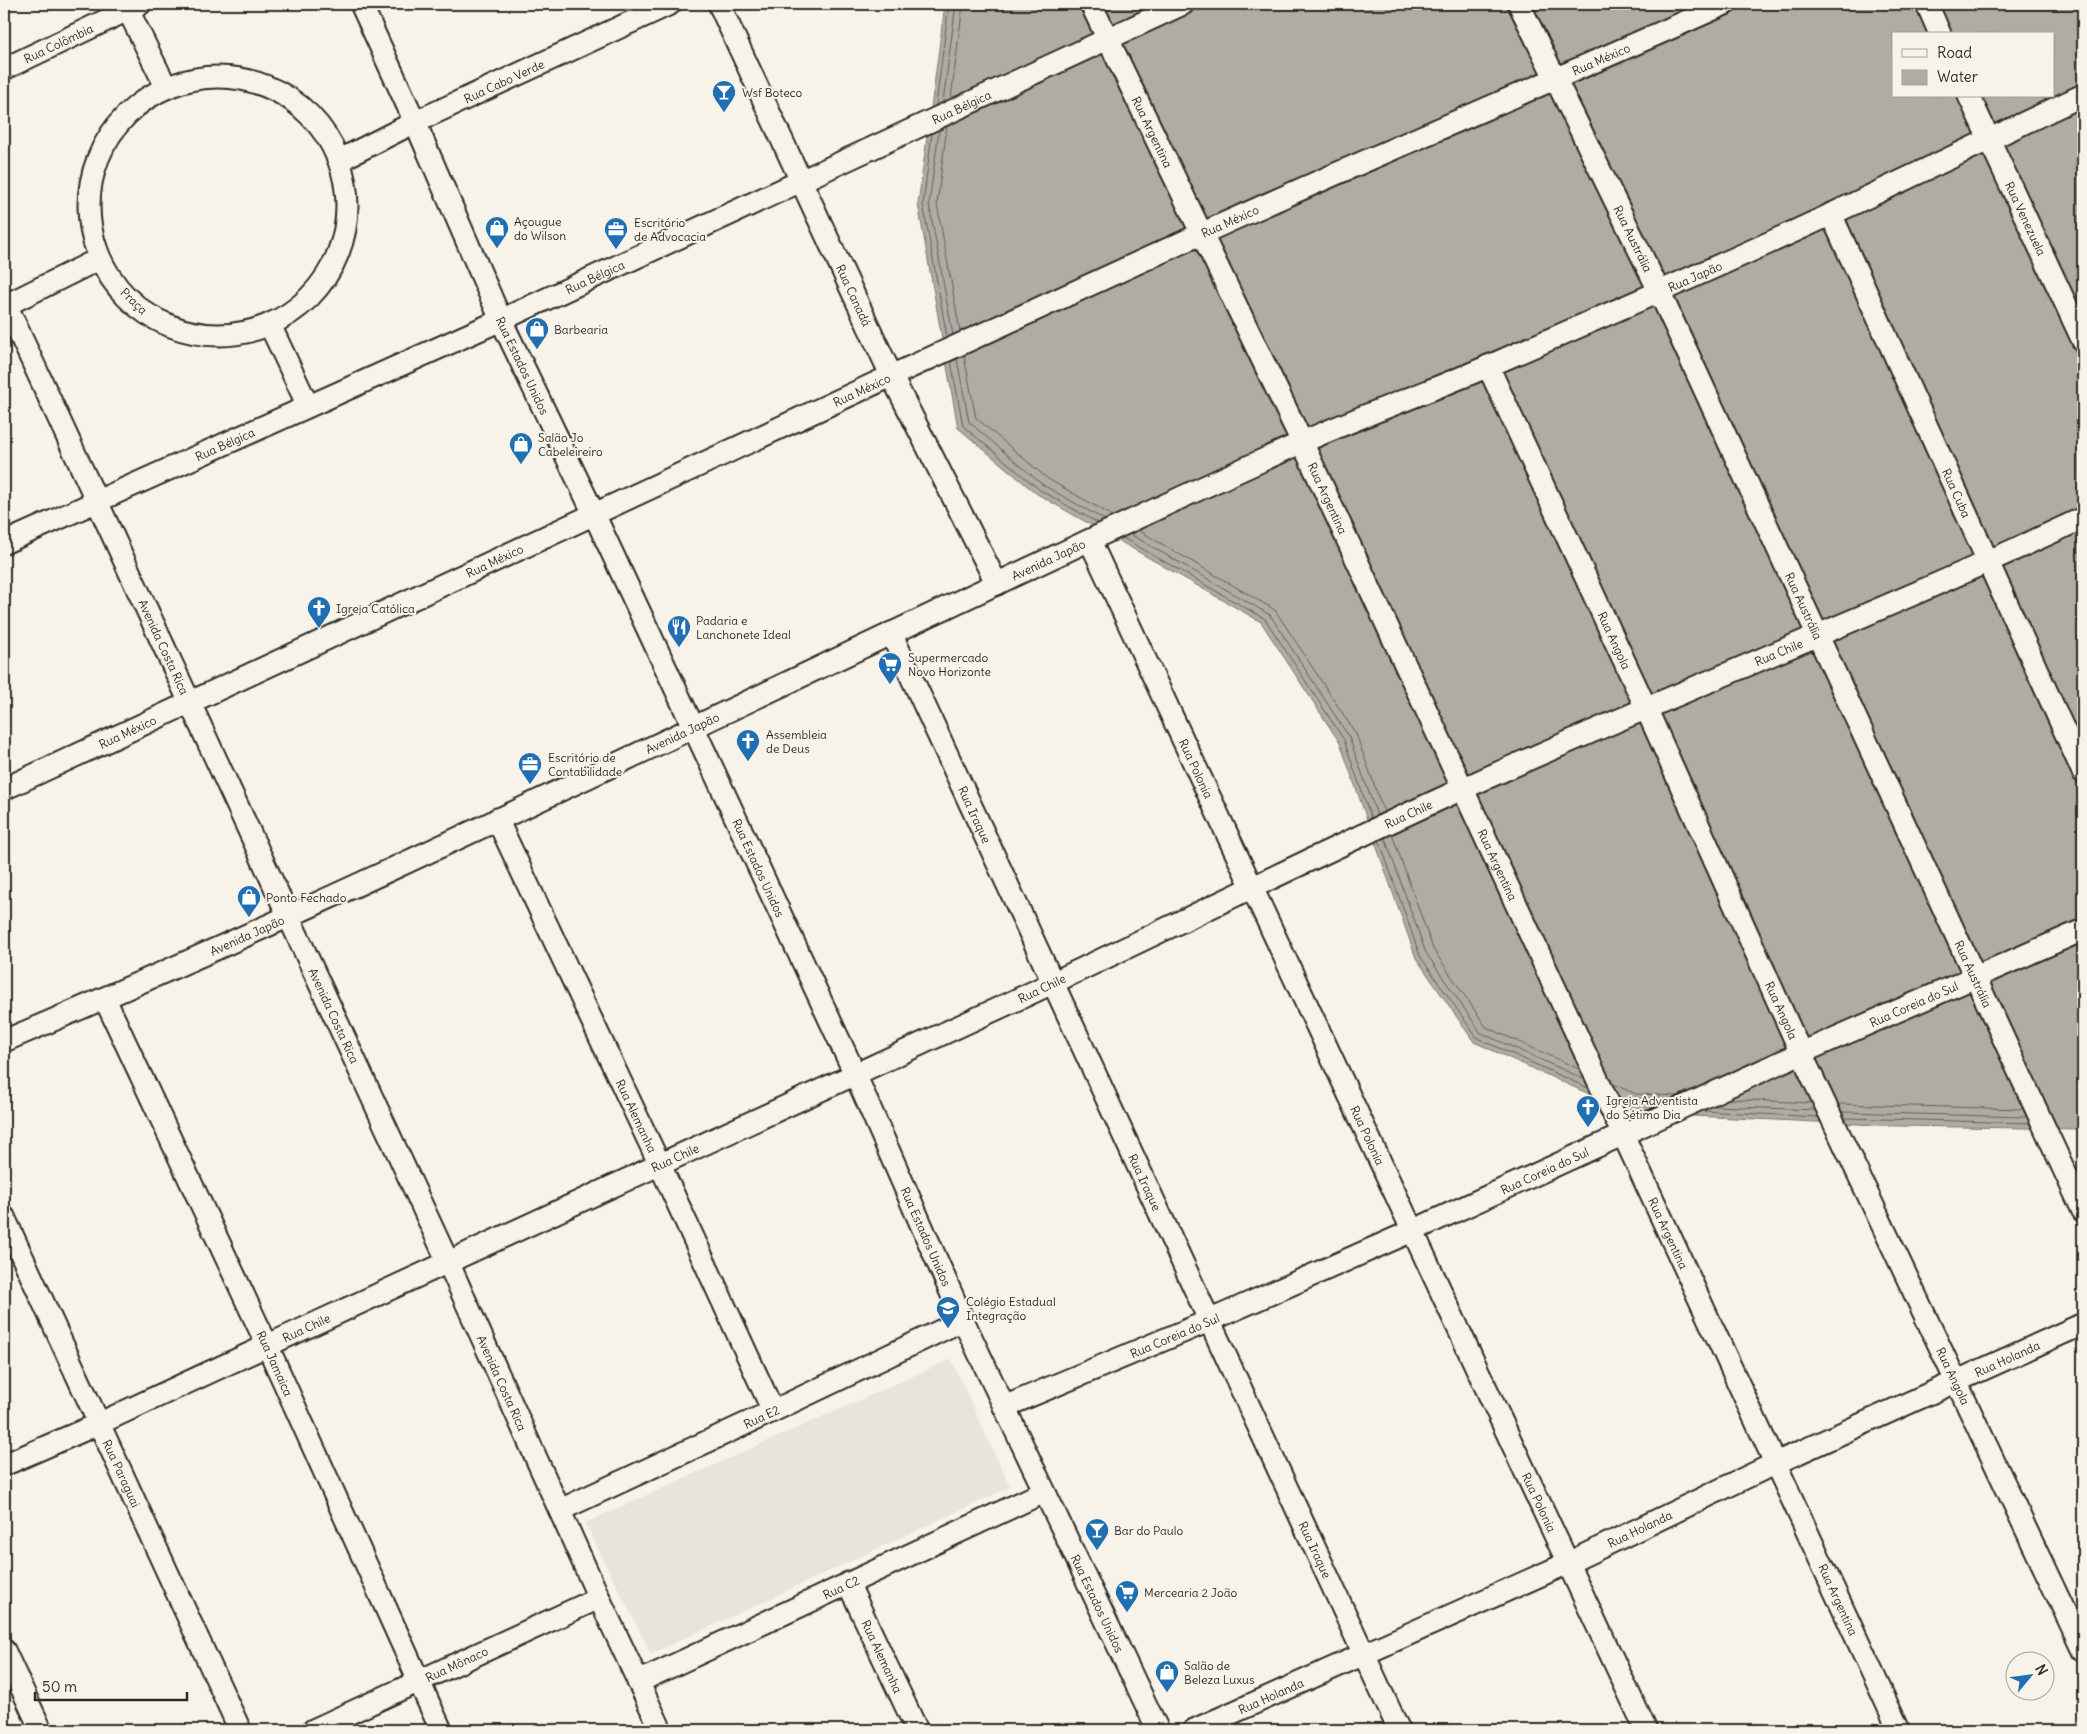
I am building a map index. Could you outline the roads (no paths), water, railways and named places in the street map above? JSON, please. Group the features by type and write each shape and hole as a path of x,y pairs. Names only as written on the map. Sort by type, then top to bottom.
{"street":[{"name":"Rua Estados Unidos","path":"361,4 415,122 500,320 694,727 855,1074 963,1320 1158,1730"},
{"name":"Rua Cabo Verde","path":"340,160 415,122 670,4"},
{"name":"Rua Canadá","path":"720,4 891,375 997,584"},
{"name":"Rua Argentina","path":"1091,4 1106,39 1302,442 1899,1730"},
{"name":"Rua Bélgica","path":"4,543 500,320 1183,4"},
{"name":"Rua Austrália","path":"1519,4 1659,291 1977,977 2083,1211"},
{"name":"Rua México","path":"4,789 891,375 1201,234 1556,80 1725,4"},
{"path":"1927,4 1939,32"},
{"path":"134,7 166,87"},
{"name":"Rua Colômbia","path":"4,69 134,7"},
{"name":"Praça","path":"204,77 243,79 275,90 304,110 327,136 340,160 347,199 346,230 336,260 320,287 298,309 270,325 241,334 209,336 178,330 150,317 126,297 99,259 92,237 88,200 96,163 113,130 139,103 166,87 204,77"},
{"name":"Rua Japão","path":"1302,442 1488,366 1659,291 1831,214 2083,95"},
{"name":"Rua Venezuela","path":"1970,98 2083,341"},
{"name":"Rua Cuba","path":"1831,214 2083,772"},
{"path":"4,304 99,259"},
{"name":"Avenida Costa Rica","path":"4,304 448,1262 599,1598 661,1730"},
{"path":"270,325 308,406"},
{"name":"Rua Angola","path":"1488,366 1646,708 1801,1053 2083,1650"},
{"name":"Avenida Japão","path":"4,1041 105,999 288,917 1302,442"},
{"name":"Rua Chile","path":"4,1465 98,1424 659,1163 1052,983 1253,886 1462,789 1646,708 1989,562 2083,518"},
{"name":"Rua Polonia","path":"1090,541 1253,886 1646,1730"},
{"name":"Rua Iraque","path":"891,633 1052,983 1211,1320 1399,1730"},
{"name":"Rua Alemanha","path":"497,819 659,1163 772,1411"},
{"name":"Rua Coreia do Sul","path":"1004,1407 1211,1320 1412,1231 1801,1053 2083,930"},
{"name":"Rua Jamaica","path":"105,999 267,1345 441,1730"},
{"name":"Rua Paraguai","path":"4,1217 240,1730"},
{"name":"Rua E2","path":"560,1510 963,1320"},
{"name":"Rua Holanda","path":"1194,1730 1568,1563 1776,1463 1955,1380 2083,1324"},
{"name":"Rua C2","path":"638,1682 1044,1492"},
{"name":"Rua Alemanha","path":"848,1583 917,1730"},
{"name":"Rua Mônaco","path":"313,1730 599,1598"},
{"path":"4,1650 41,1730"}],"water":[{"path":"945,4 2083,4 2083,1129 1898,1126 1631,1113 1474,1042 1416,958 1340,743 1261,622 1037,494 958,428 918,204"}],"place":[{"name":"Wsf Boteco","path":"724,113"},
{"name":"Açougue do Wilson","path":"497,249"},
{"name":"Escritório de Advocacia","path":"616,250"},
{"name":"Barbearia","path":"537,350"},
{"name":"Salão Jo Cabeleireiro","path":"521,465"},
{"name":"Igreja Católica","path":"319,629"},
{"name":"Padaria e Lanchonete Ideal","path":"679,648"},
{"name":"Supermercado Novo Horizonte","path":"890,685"},
{"name":"Assembleia de Deus","path":"748,762"},
{"name":"Escritório de Contabilidade","path":"530,785"},
{"name":"Ponto Fechado","path":"249,918"},
{"name":"Igreja Adventista do Sétimo Dia","path":"1588,1128"},
{"name":"Colégio Estadual Integração","path":"948,1329"},
{"name":"Bar do Paulo","path":"1097,1551"},
{"name":"Mercearia 2 João","path":"1127,1613"},
{"name":"Salão de Beleza Luxus","path":"1167,1693"}]}
